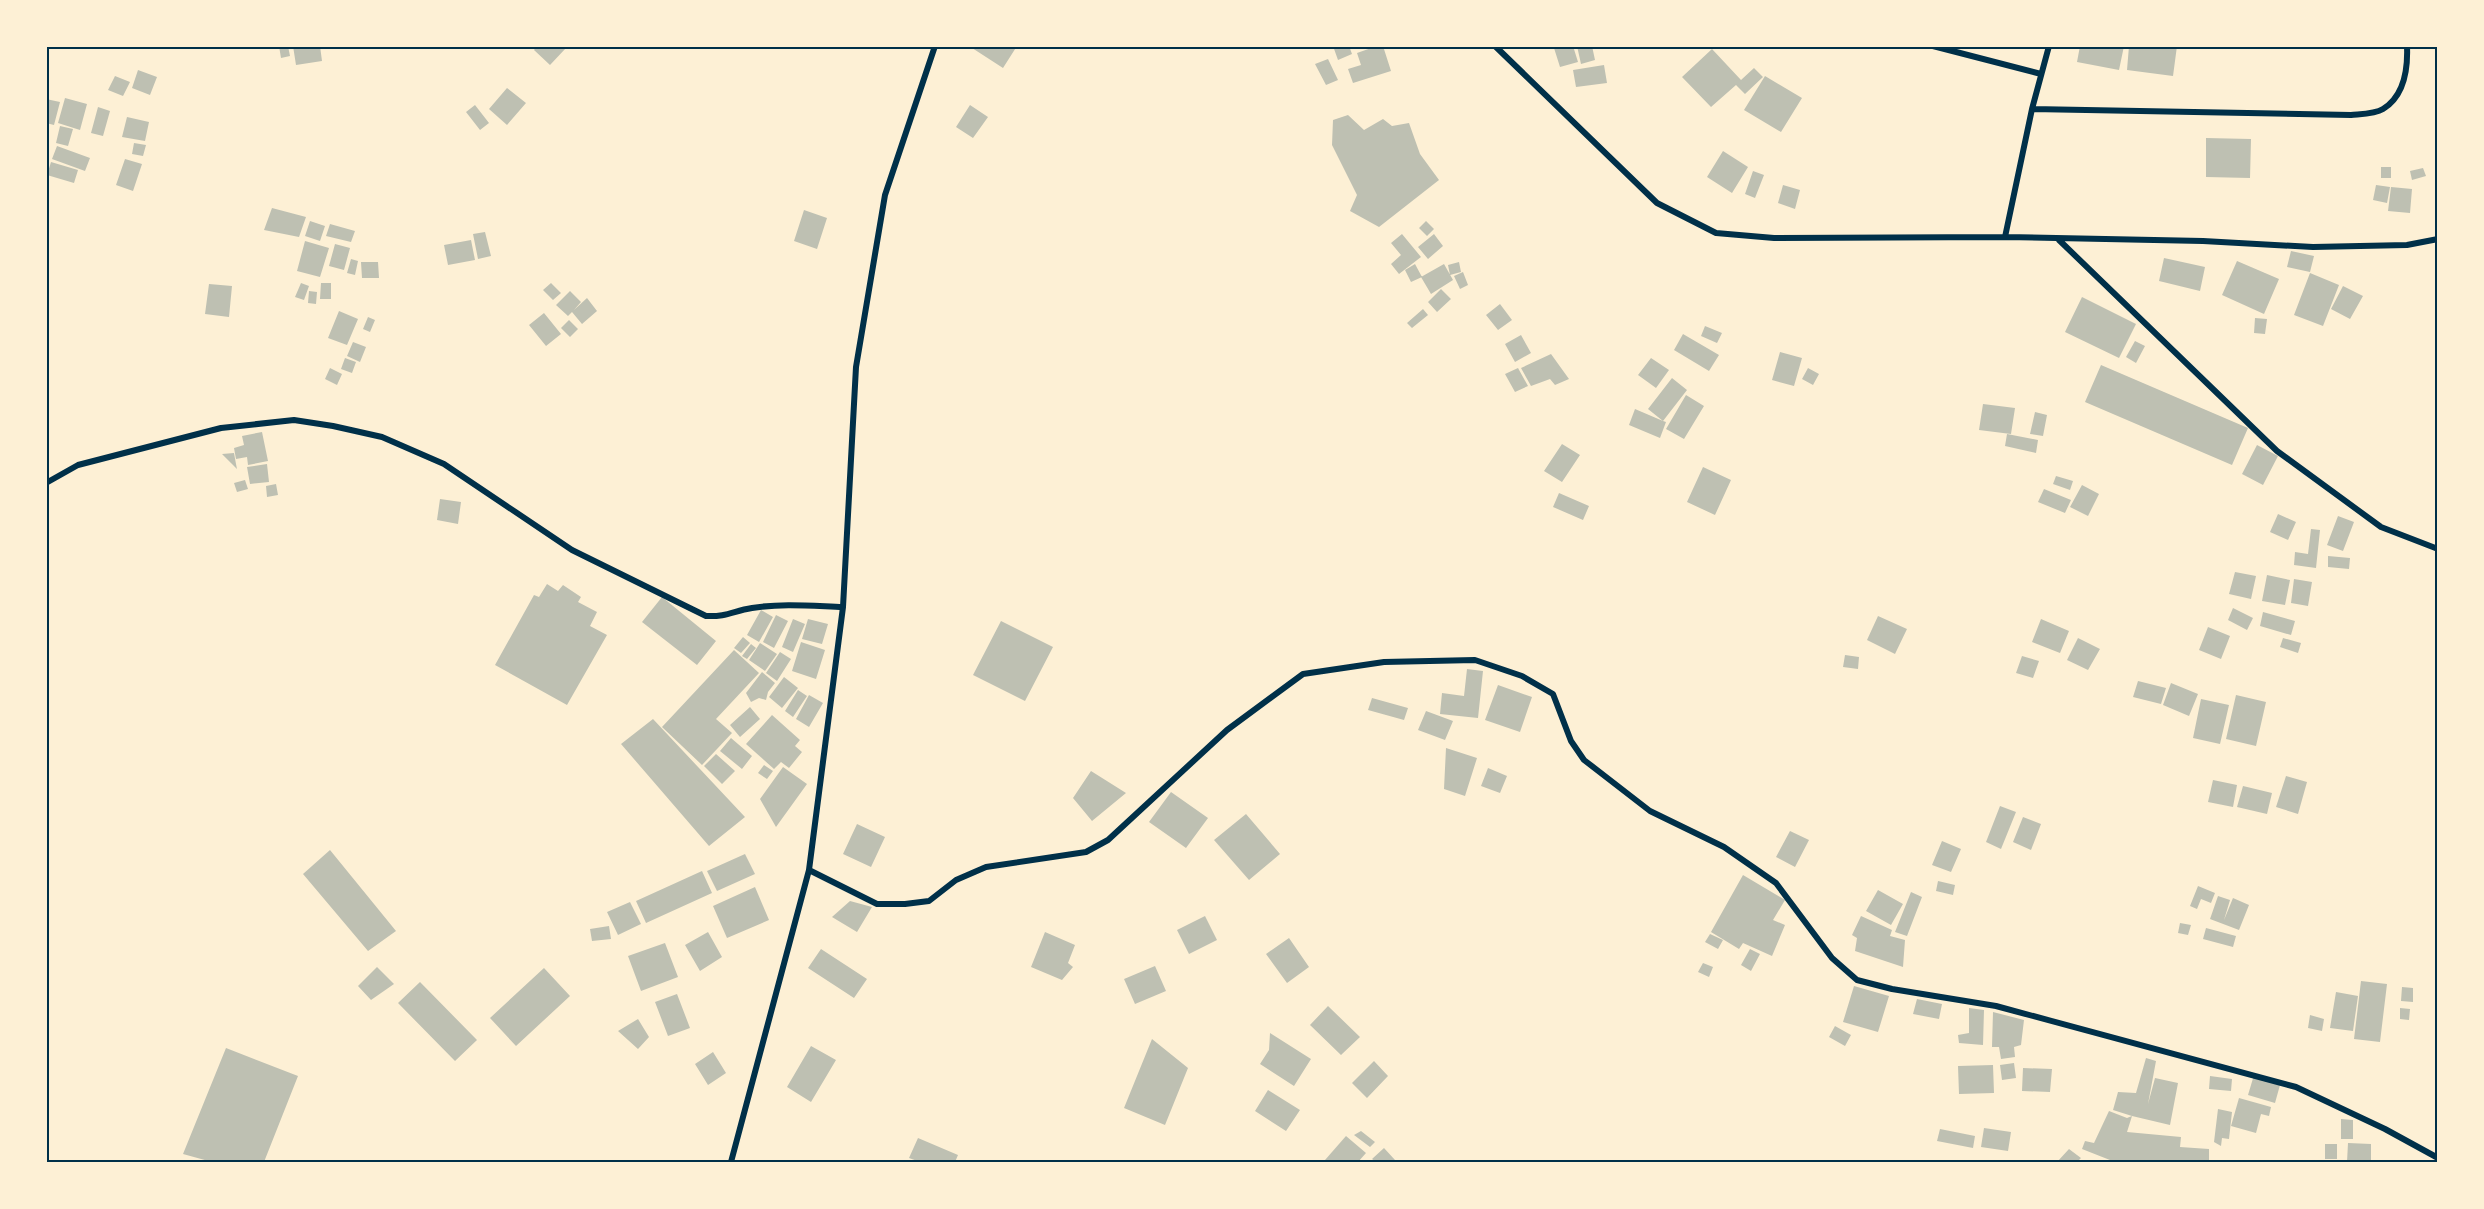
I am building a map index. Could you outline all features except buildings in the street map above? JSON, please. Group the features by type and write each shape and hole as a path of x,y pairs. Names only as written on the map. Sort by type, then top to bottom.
{"street":[{"path":"731,1162 809,870 843,607 856,367 885,195 935,46"},
{"path":"1496,46 1657,203 1716,233 1774,238 2005,237 2059,240 2202,241 2313,247 2407,245 2438,238"},
{"path":"1933,46 2042,74"},
{"path":"2005,237 2032,109 2049,46"},
{"path":"2032,109 2350,115 2382,110 2400,93 2408,66 2407,46"},
{"path":"2059,240 2277,451 2381,527 2438,549"},
{"path":"46,483 78,465 166,440 221,428 294,420 381,437 444,464 572,550 706,616 724,617 750,608 787,605 843,607"},
{"path":"809,870 877,903 905,904 929,901 956,880 986,867 1086,852 1108,840 1227,730 1303,674 1384,662 1475,660 1522,676 1553,694 1571,741 1584,760 1650,811 1724,846 1776,883 1832,958 1857,980 1892,989 1996,1006 2296,1087 2385,1129 2438,1158"}]}
